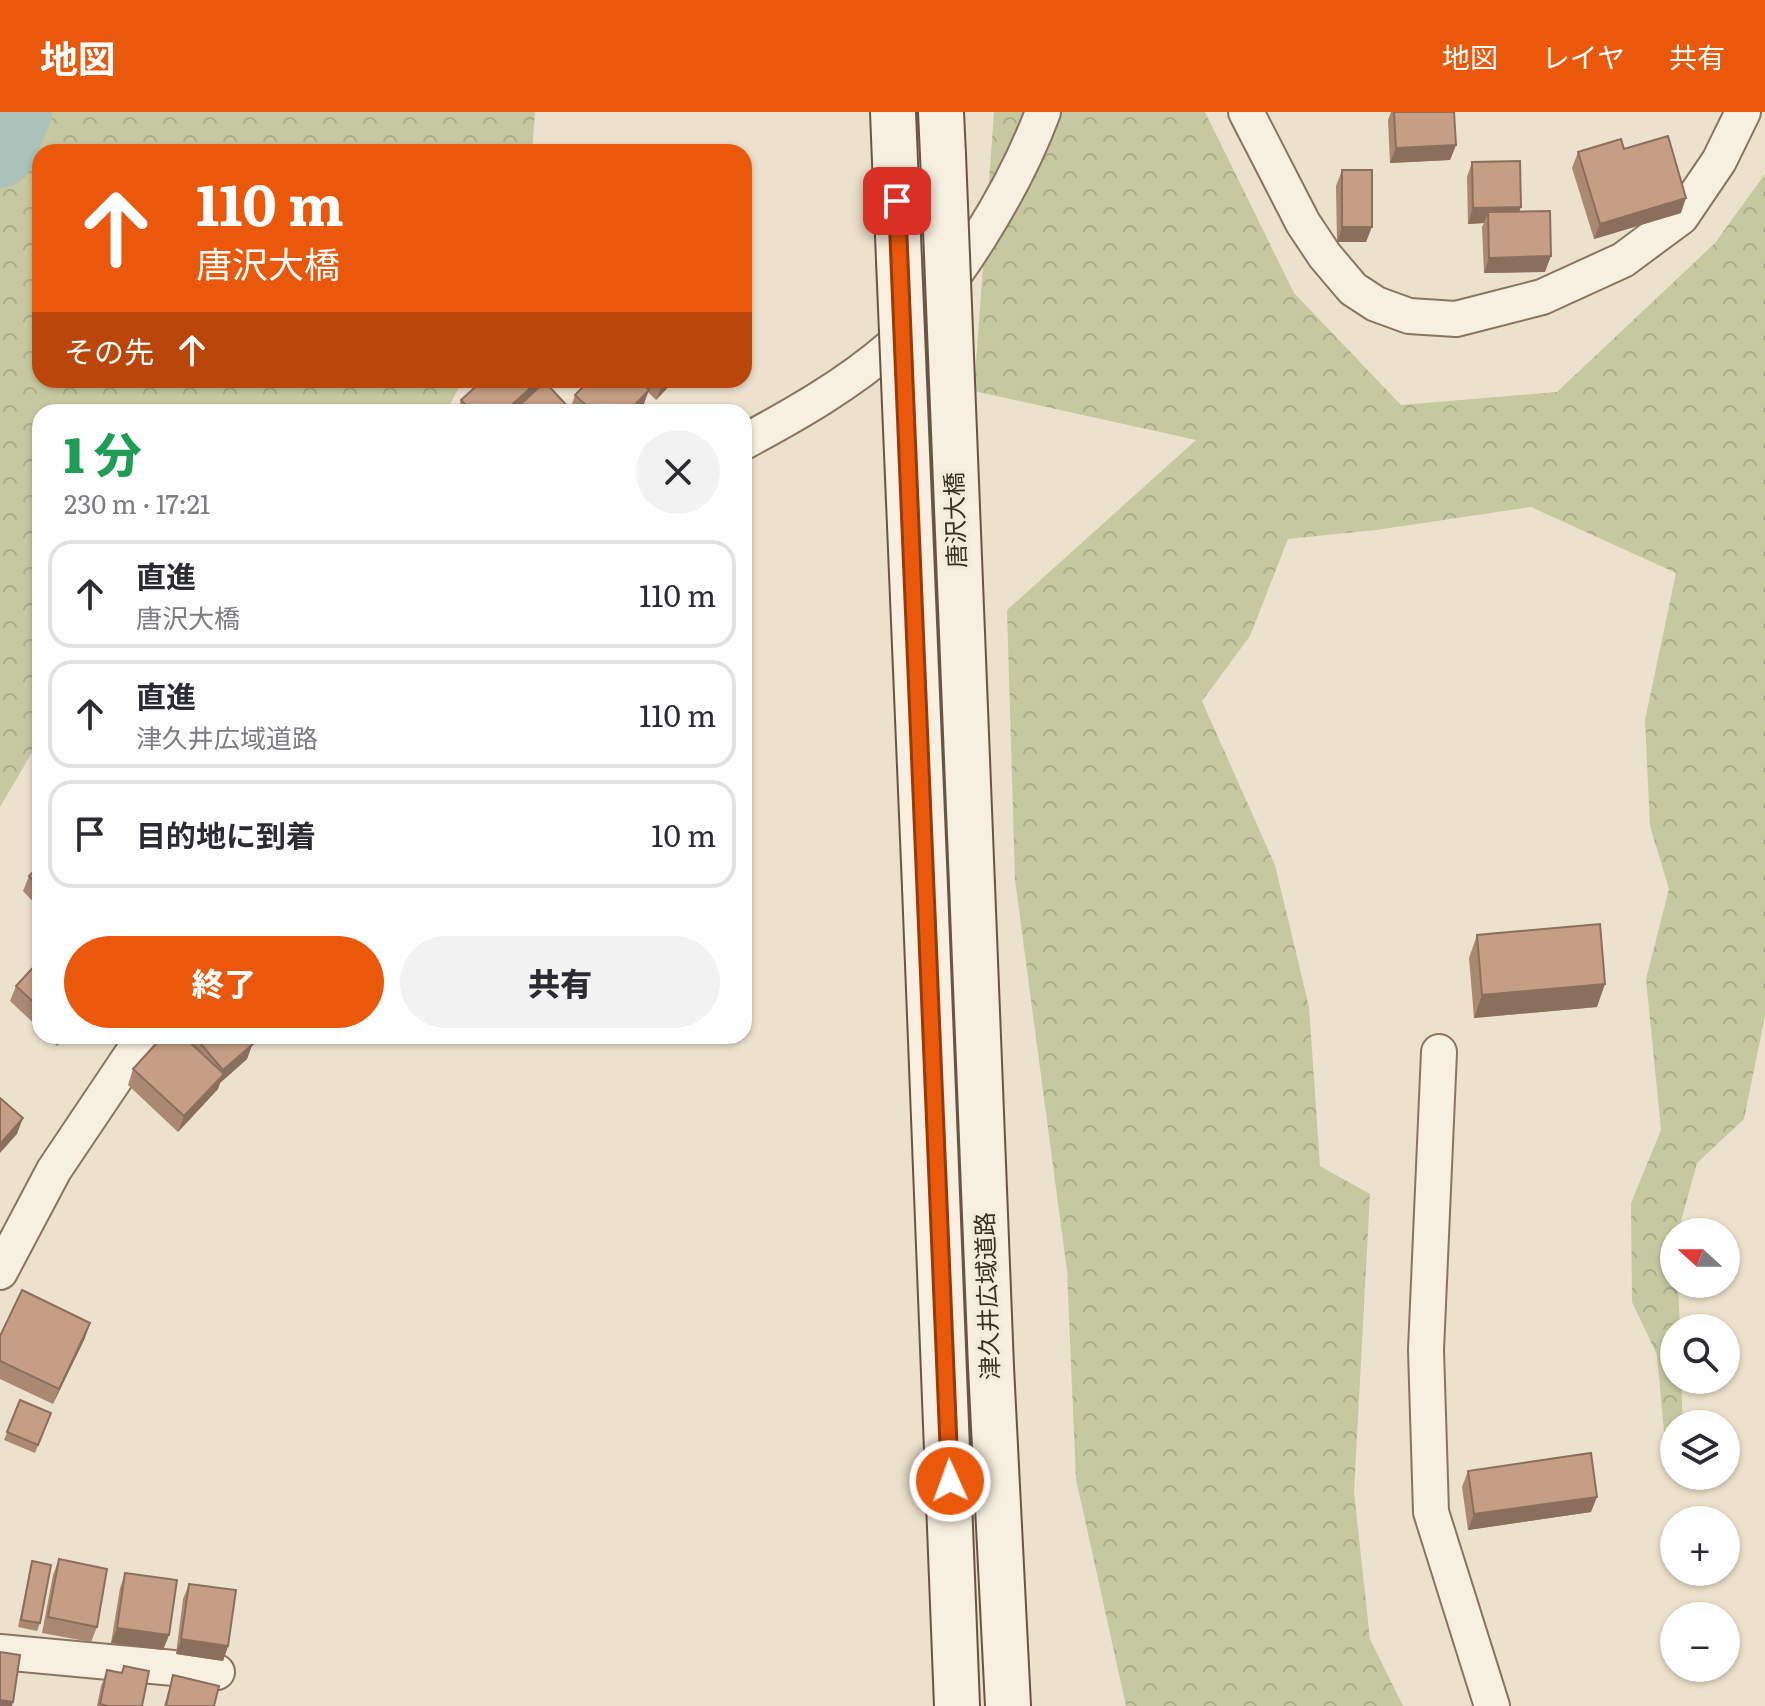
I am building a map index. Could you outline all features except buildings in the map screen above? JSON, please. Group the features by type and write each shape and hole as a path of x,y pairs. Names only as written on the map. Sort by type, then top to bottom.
{"main road":[{"name":"唐沢大橋","path":"893,112 925,887"},
{"name":"唐沢大橋","path":"941,112 972,885"},
{"name":"津久井広域道路","path":"972,885 1008,1706"},
{"name":"津久井広域道路","path":"925,887 957,1706"}],"street":[{"path":"752,438 844,383 892,346 927,311 1012,181 1043,112"},
{"path":"1246,112 1303,223 1353,289 1376,304 1409,316 1456,319 1542,297 1623,260 1681,217 1719,161 1743,112"},
{"path":"0,1272 54,1170 139,1044"},
{"path":"1439,1052 1426,1350 1431,1512 1492,1706"},
{"path":"0,1652 217,1672"}],"green space":[{"path":"0,112 535,112 533,144 32,144 32,388 459,388 450,404 32,404 32,753 0,807"},
{"path":"994,112 1205,112 1294,293 1401,405 1557,392 1715,243 1765,174 1765,1016 1744,1119 1697,1163 1682,1218 1660,1218 1660,1298 1679,1298 1679,1314 1660,1314 1660,1388 1657,1355 1632,1302 1631,1203 1661,1130 1646,979 1669,889 1650,826 1645,720 1676,573 1531,507 1376,530 1288,539 1250,636 1202,701 1275,865 1309,1007 1320,1166 1370,1194 1354,1492 1370,1639 1403,1706 1126,1706 1076,1479 1067,1271 1015,880 1007,610 1196,440 974,391"},
{"path":"1661,1394 1682,1394 1682,1410 1662,1410"}],"waterway":[{"path":"0,154 18,112"}],"route":[{"path":"897,201 950,1481"}]}
